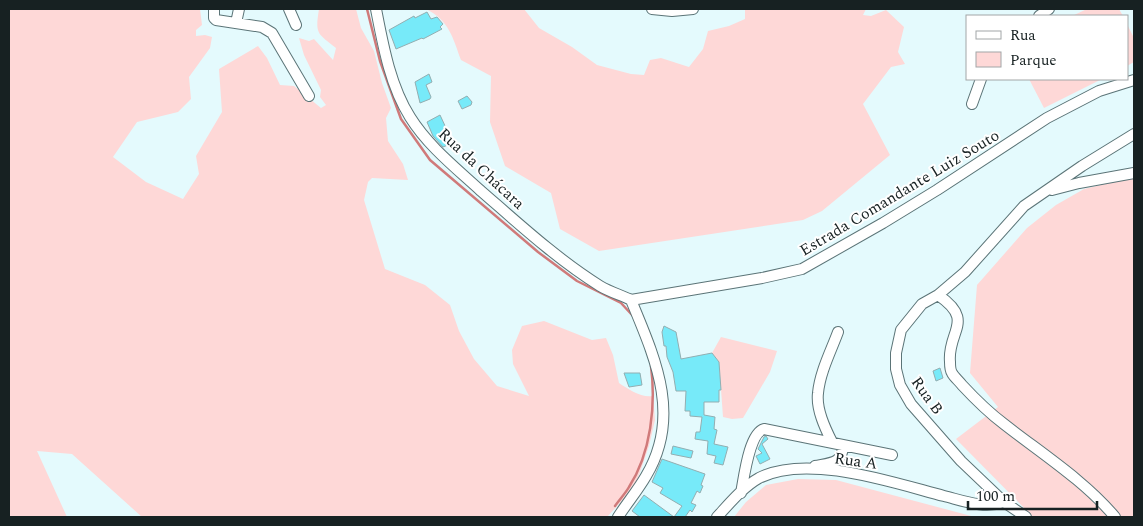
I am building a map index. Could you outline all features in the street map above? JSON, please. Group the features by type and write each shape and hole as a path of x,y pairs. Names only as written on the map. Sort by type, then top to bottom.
{"street":[{"path":"214,9 213,14 216,20 262,27 272,33 309,96"},
{"path":"236,22 239,9"},
{"path":"289,9 296,25"},
{"name":"Rua da Chácara","path":"376,9 381,38 394,82 410,117 440,153 511,217 570,264 602,287 631,300"},
{"path":"652,9 672,11 693,9"},
{"path":"972,104 982,80"},
{"name":"Estrada Comandante Luiz Souto","path":"631,300 762,278 802,269 937,190 1047,118 1099,91 1134,80"},
{"name":"Rua B","path":"1026,517 1004,502 974,474 911,404 900,385 896,369 896,353 901,330 922,304 938,295 964,272 1024,206 1134,134"},
{"path":"1043,192 1134,173"},
{"path":"938,295 950,303 957,320 956,334 951,345 949,360 951,372 984,408 1086,488 1115,517"},
{"path":"618,517 647,474 660,442 664,401 660,376 631,300"},
{"path":"832,442 825,428 818,394 824,370 838,332"},
{"path":"741,493 754,438 760,430 764,429 844,444 892,455"},
{"path":"802,468 838,460 843,453 844,444"},
{"name":"Rua A","path":"717,517 758,479 773,472 802,468 838,471 879,478 974,503 994,505 1004,502"}],"green space":[{"path":"9,9 200,9 202,25 196,30 196,36 205,35 212,37 210,48 189,77 191,99 178,112 137,122 113,157 146,182 183,199 199,174 196,156 222,112 219,69 258,46 267,58 280,85 294,86 321,108 326,105 320,97 321,90 304,55 299,38 309,41 314,39 333,60 336,48 321,36 319,32 317,24 319,9 356,9 361,28 374,51 391,108 386,118 388,141 403,164 408,180 372,178 368,182 364,200 385,269 425,285 450,305 459,331 474,359 497,386 529,396 513,364 512,350 522,326 544,321 592,340 606,338 613,355 619,383 639,394 653,396 655,420 649,446 633,489 607,517 142,517 72,454 37,451 67,517 9,517"},
{"path":"426,9 524,9 539,28 572,47 597,65 631,74 644,75 650,60 661,58 689,67 703,49 708,31 729,26 745,19 745,9 866,9 863,15 871,16 886,10 904,27 898,52 905,64 891,67 863,104 890,155 822,211 803,220 599,251 560,229 551,193 505,166 490,122 491,76 461,60 445,24 434,13"},
{"path":"1087,9 1119,9 1122,15 1074,15"},
{"path":"1128,26 1134,38 1134,62 1128,65"},
{"path":"1030,80 1100,80 1044,108"},
{"path":"1134,177 1134,517 1033,517 956,439 998,407 970,373 977,285 1027,228 1056,205 1084,189"},
{"path":"721,337 777,351 770,372 743,418 732,419 723,417 719,362 712,353"},
{"path":"798,479 836,480 975,517 734,517 746,502 766,485"}],"building":[{"path":"427,12 431,19 437,17 443,24 440,27 442,29 423,39 396,49 389,30 414,16 415,18"},
{"path":"429,74 432,82 426,85 431,97 420,103 415,82"},
{"path":"467,96 472,102 471,105 462,109 458,101"},
{"path":"440,115 453,143 443,147 433,136 427,122"},
{"path":"664,326 676,332 681,359 712,353 719,362 721,390 719,390 719,402 704,402 704,415 715,417 714,429 717,430 714,444 728,447 723,465 714,463 716,456 707,454 708,441 695,439 696,432 700,432 702,417 690,416 690,411 685,411 686,391 676,391 673,372 667,357 666,346 664,346 662,332"},
{"path":"940,368 943,378 936,381 933,371"},
{"path":"624,373 640,373 642,385 629,387"},
{"path":"766,436 768,439 762,444 770,459 760,464 756,456 762,453 758,449"},
{"path":"673,446 693,451 691,458 671,454"},
{"path":"662,459 705,474 700,493 697,491 691,503 696,505 692,512 690,510 685,517 674,517 682,506 660,493 663,488 652,482"},
{"path":"644,495 674,517 640,517 632,511"}],"waterway":[{"path":"367,9 380,61 401,119 430,160 538,252 577,281 621,303 633,316"},
{"path":"615,506 636,474 647,444 653,397 651,366"}]}
